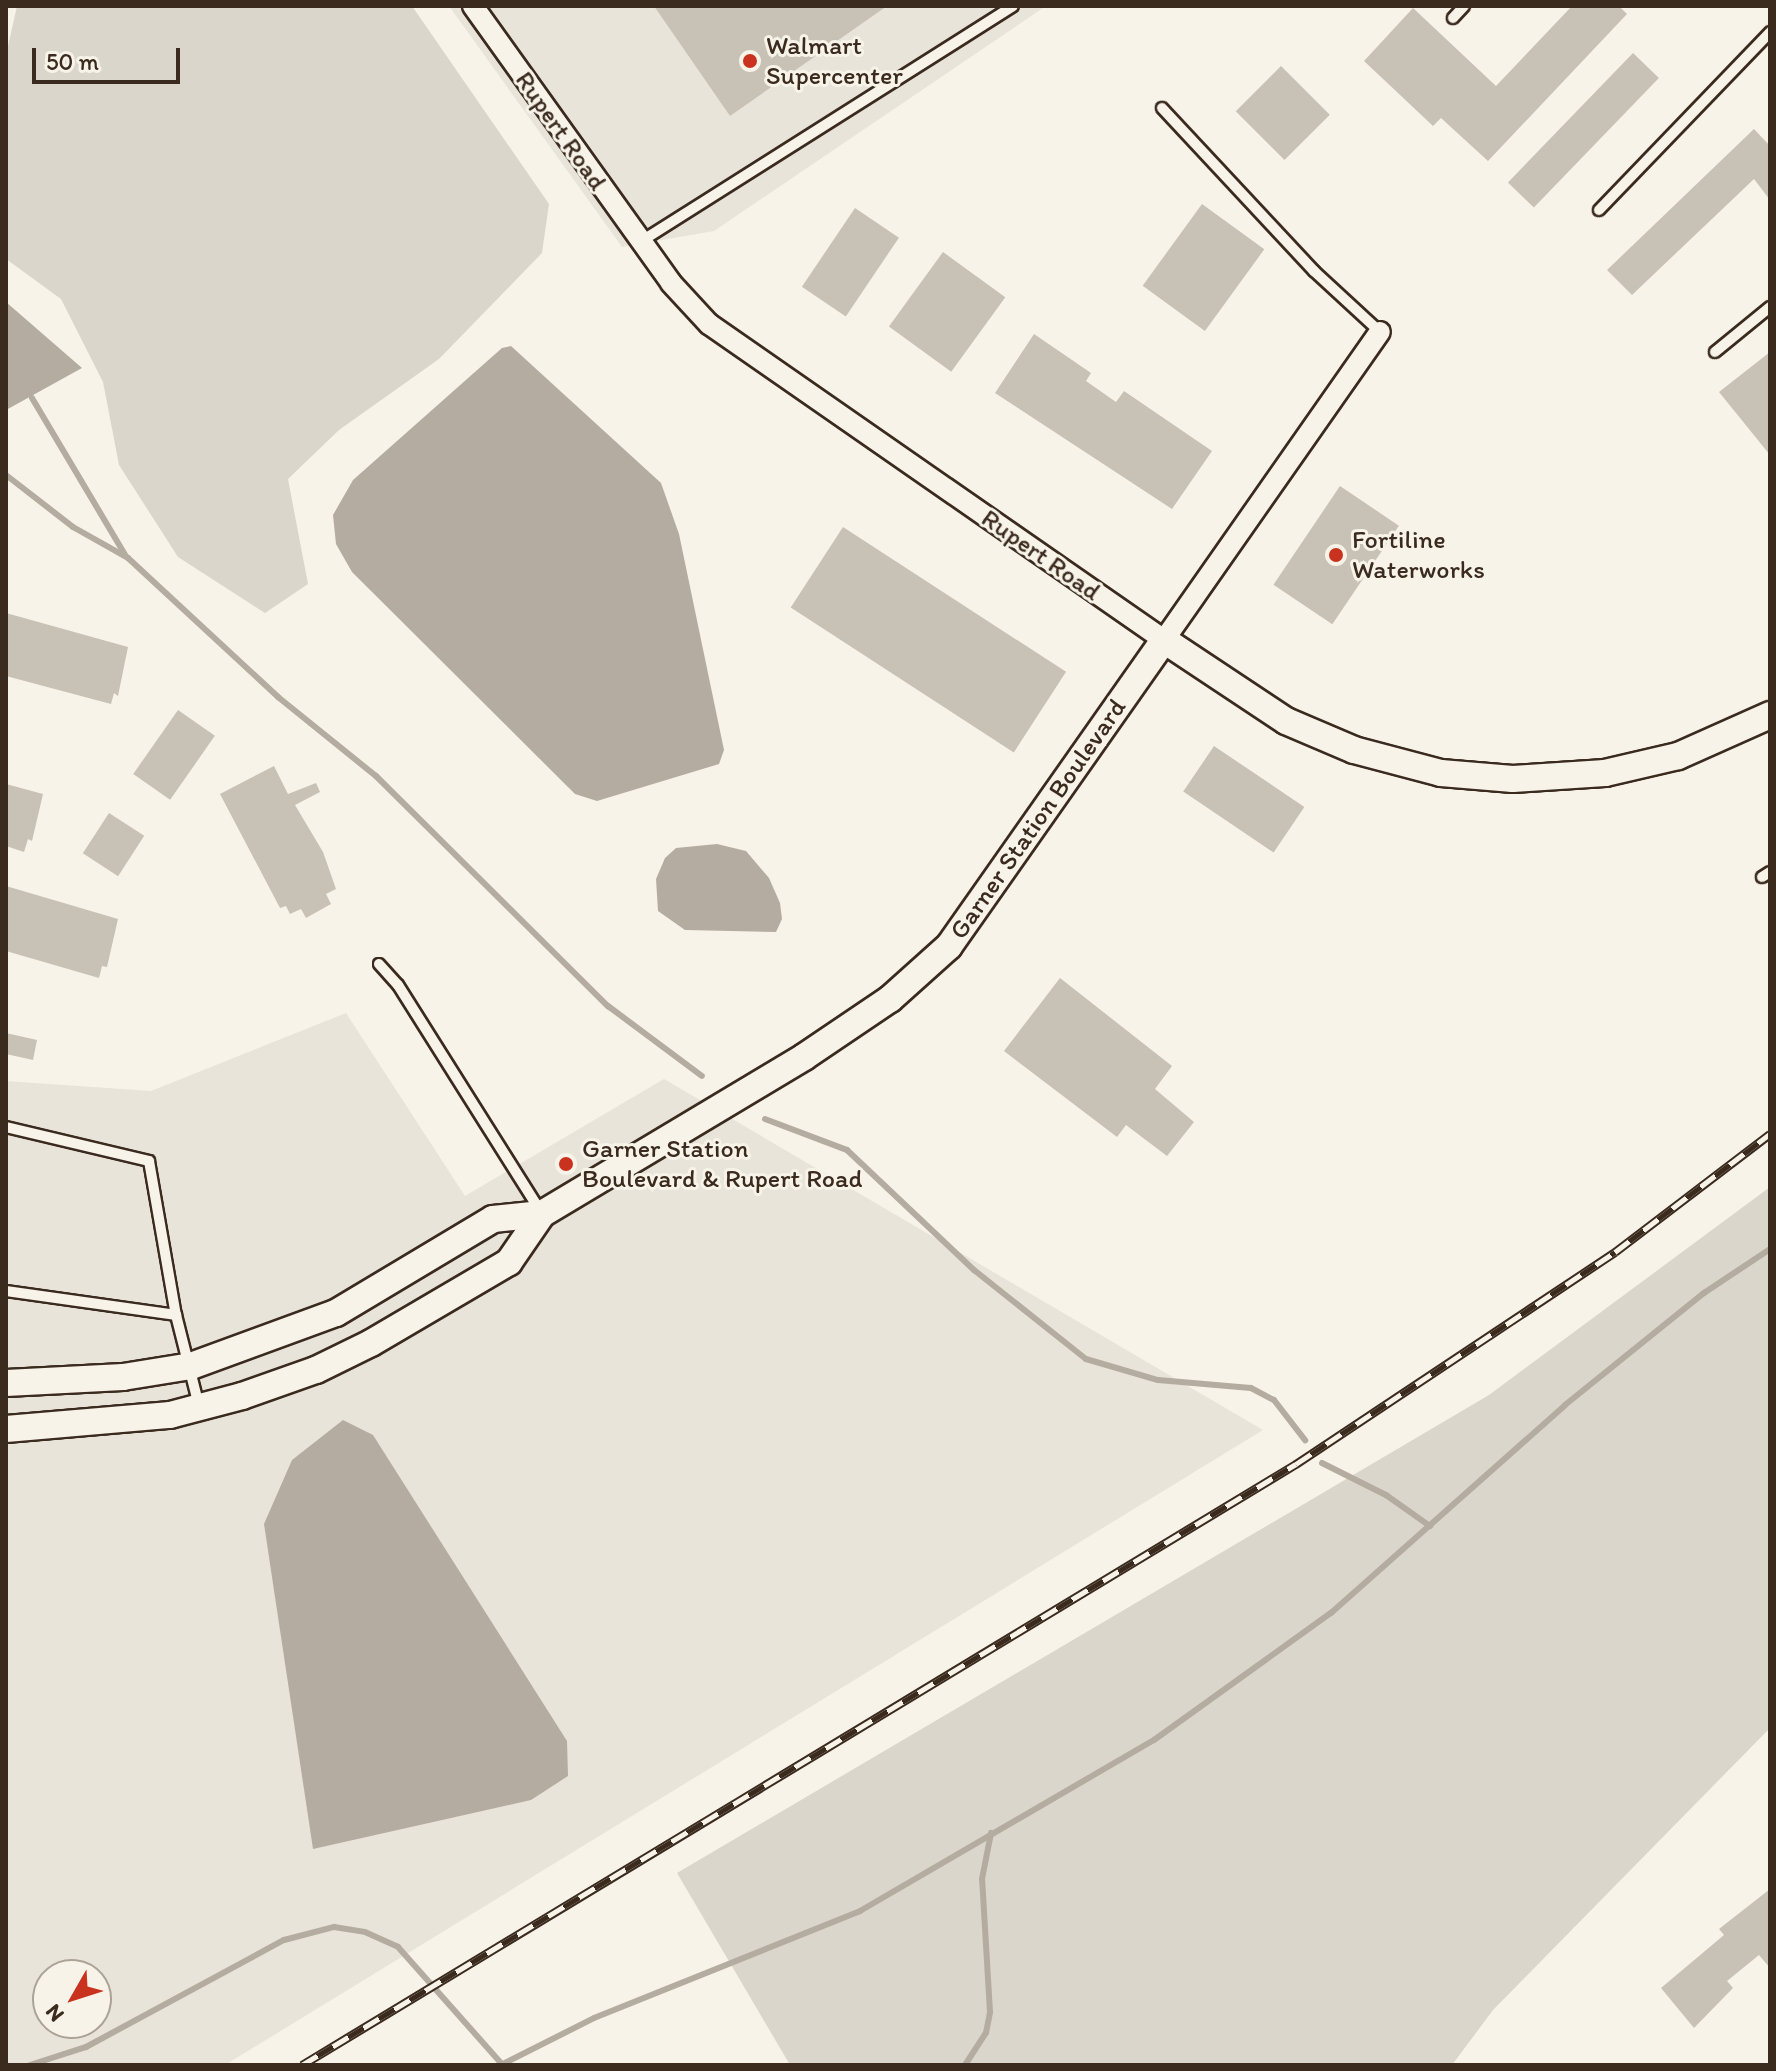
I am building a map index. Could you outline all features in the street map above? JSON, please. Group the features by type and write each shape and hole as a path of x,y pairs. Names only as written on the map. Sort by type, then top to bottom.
{"street":[{"name":"Rupert Road","path":"473,6 671,283 736,347 1286,721 1354,750 1441,773 1513,779 1605,773 1678,756 1770,715"},
{"name":"Garner Station Boulevard","path":"6,1429 89,1426 199,1408 316,1370 371,1343 509,1262 542,1214 804,1057 890,999 949,946 1380,332"},
{"name":"Garner Station Boulevard","path":"6,1383 50,1384 191,1366 336,1313 493,1219 542,1214"}],"lane":[{"path":"640,242 1013,6"},
{"path":"1453,18 1464,6"},
{"path":"1599,210 1770,32"},
{"path":"1162,108 1314,271 1380,332"},
{"path":"1715,352 1770,307"},
{"path":"379,964 398,985 542,1214"},
{"path":"6,1127 149,1161 176,1315 199,1408"},
{"path":"6,1291 176,1315"}],"shaded area":[{"path":"17,6 412,6 549,204 542,253 439,359 339,430 288,479 308,584 265,613 178,557 119,465 103,382 61,299 6,259 6,55"},
{"path":"449,6 1046,6 714,231 622,247"},
{"path":"6,302 82,368 6,410"},
{"path":"511,346 661,483 679,534 724,750 719,764 597,801 575,794 352,572 336,544 333,515 353,480 502,348"},
{"path":"717,844 746,851 769,878 780,903 782,919 776,932 685,930 658,911 656,879 665,858 676,848"},
{"path":"346,1013 465,1196 664,1079 1263,1430 225,2065 6,2065 6,1081 151,1091"},
{"path":"1770,1187 1770,1728 1493,2010 1452,2065 790,2065 677,1873 1489,1395"},
{"path":"343,1420 373,1435 567,1741 568,1776 531,1800 313,1849 264,1524 292,1460"}],"building":[{"name":"Walmart Supercenter","path":"654,6 887,6 730,116"},
{"path":"1572,6 1619,6 1627,14 1488,161 1441,118 1433,126 1364,61 1413,8 1496,86"},
{"path":"1633,53 1659,78 1534,207 1508,182"},
{"path":"1281,66 1330,115 1285,160 1236,111"},
{"path":"1754,129 1770,146 1770,200 1754,179 1632,295 1607,270"},
{"path":"1202,204 1264,249 1205,331 1143,286"},
{"path":"855,208 899,238 846,316 802,287"},
{"path":"943,252 1005,297 951,372 889,326"},
{"path":"1034,334 1091,373 1086,381 1116,402 1124,391 1212,451 1172,509 995,393"},
{"path":"1770,352 1770,455 1719,392"},
{"name":"Fortiline Waterworks","path":"1340,486 1399,526 1332,624 1273,585"},
{"path":"843,527 1066,672 1014,752 791,608"},
{"path":"6,613 128,647 118,696 114,693 111,704 6,676"},
{"path":"178,710 215,736 170,800 133,774"},
{"path":"1214,746 1304,807 1274,853 1183,792"},
{"path":"274,766 288,794 316,783 320,792 295,805 323,852 336,889 326,894 331,904 306,918 301,909 290,914 286,906 280,908 220,794"},
{"path":"6,784 43,794 32,841 28,839 24,852 6,846"},
{"path":"109,813 144,836 118,876 83,853"},
{"path":"6,886 118,919 107,967 102,966 99,978 6,951"},
{"path":"1060,978 1172,1066 1155,1089 1194,1122 1167,1156 1126,1125 1117,1137 1004,1051"},
{"path":"6,1033 37,1040 33,1060 6,1054"},
{"path":"1770,1889 1770,1968 1759,1955 1727,1981 1733,1988 1694,2028 1661,1988 1724,1935 1719,1929"}],"waterway":[{"path":"32,398 126,556"},
{"path":"6,475 73,527 128,558 278,697 376,776 608,1006 702,1076"},
{"path":"765,1119 847,1150 974,1270 1086,1359 1158,1380 1251,1388 1274,1400 1305,1440"},
{"path":"501,2065 594,2018 860,1911 1154,1740 1331,1613 1565,1405 1704,1293 1770,1249"},
{"path":"1322,1463 1386,1495 1430,1526"},
{"path":"965,2065 986,2033 990,2012 982,1879 991,1833"},
{"path":"30,2065 86,2047 284,1940 334,1927 365,1932 398,1947 502,2064"}],"railway":[{"path":"302,2065 1296,1464 1615,1252 1770,1134"}],"place":[{"name":"Walmart Supercenter","path":"750,61"},
{"name":"Fortiline Waterworks","path":"1336,555"},
{"name":"Garner Station Boulevard & Rupert Road","path":"566,1164"}]}
